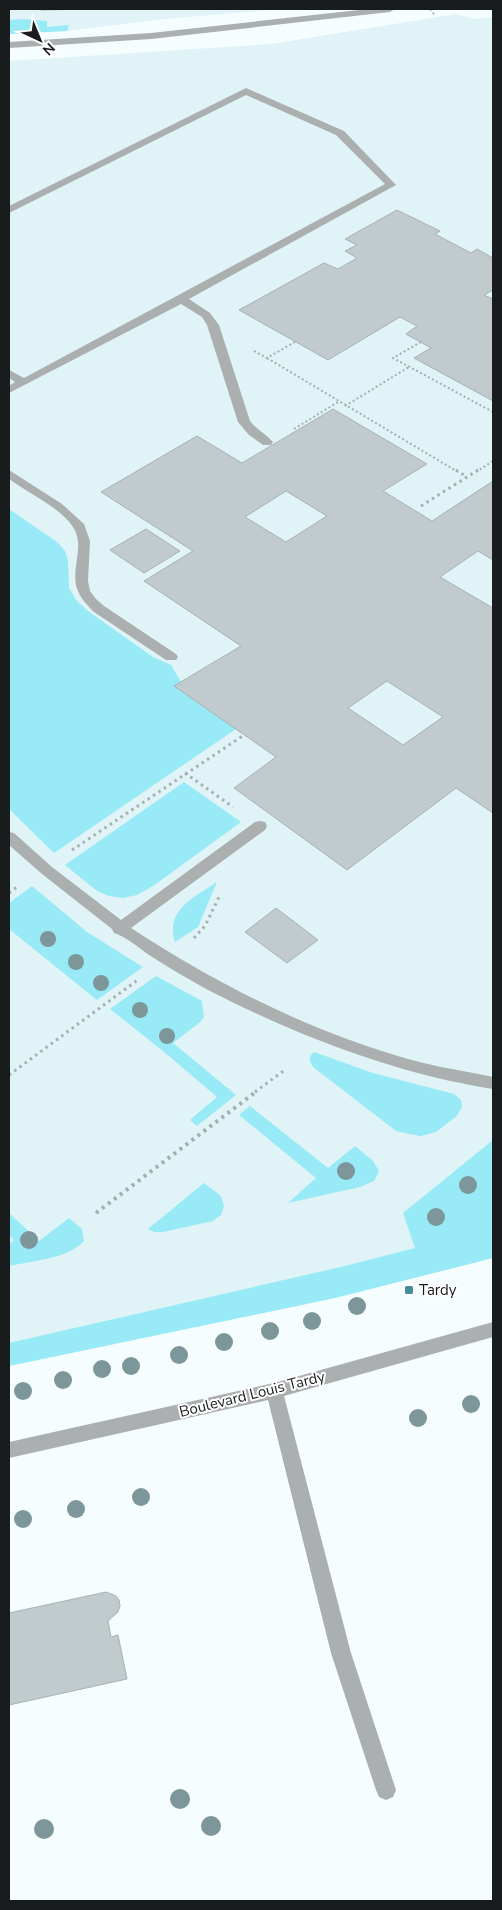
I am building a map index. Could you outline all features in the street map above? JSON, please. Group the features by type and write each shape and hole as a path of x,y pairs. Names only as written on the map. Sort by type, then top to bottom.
{"street":[{"path":"9,45 151,36 390,9"},
{"path":"9,210 246,91 340,133 391,185 9,390"},
{"path":"181,299 206,315 213,325 244,422 253,433 267,442"},
{"path":"9,373 23,382"},
{"path":"9,474 71,518 80,528 84,542 81,576 83,589 90,599 99,609 171,657"},
{"path":"119,928 260,826"},
{"path":"9,836 44,869 119,928 182,970 270,1015 324,1037 415,1067 493,1083"},
{"name":"Boulevard Louis Tardy","path":"9,1450 274,1391 493,1329"},
{"path":"274,1391 341,1653 386,1790"}],"path":[{"path":"430,9 434,14"},
{"path":"218,338 240,343 267,358 338,402 468,477"},
{"path":"267,358 295,342"},
{"path":"421,342 393,358 493,412"},
{"path":"345,406 410,367"},
{"path":"267,442 280,438 338,402"},
{"path":"422,506 493,461"},
{"path":"9,893 244,735"},
{"path":"185,773 260,826"},
{"path":"96,1213 286,1069"}],"shaded area":[{"path":"9,9 281,9 165,19 67,31 9,34"},
{"path":"456,14 474,19 493,17 493,1258 335,1298 9,1366 9,61 271,44"},
{"path":"9,20 47,21 47,27 69,25 67,31 9,34"},
{"path":"9,509 57,542 65,551 68,561 69,588 76,600 88,611 153,657 171,665 181,682 236,729 54,853 9,809"},
{"path":"184,782 241,822 153,886 137,895 123,898 109,896 97,891 65,865"},
{"path":"217,882 198,927 175,942 174,921 178,913 191,899"},
{"path":"32,886 87,932 143,967 97,1000 9,929 9,903"},
{"path":"156,976 202,1001 204,1017 173,1043 236,1095 197,1126 190,1120 217,1097 110,1009"},
{"path":"314,1052 373,1073 454,1094 461,1100 462,1107 457,1116 436,1132 421,1136 396,1131 313,1067 310,1056"},
{"path":"250,1106 328,1168 355,1146 373,1161 379,1171 374,1181 360,1187 288,1203 316,1178 239,1115"},
{"path":"493,1140 493,1258 335,1298 9,1366 9,1343 345,1266 415,1248 403,1213"},
{"path":"204,1183 221,1196 224,1206 221,1215 213,1221 163,1232 154,1232 148,1229"},
{"path":"9,1213 39,1241 69,1218 82,1229 84,1241 69,1252 59,1256 9,1266 9,1244 14,1240 9,1235"}],"building":[{"path":"41,9 95,9 41,10"},
{"path":"397,210 440,231 435,234 471,253 477,249 493,258 493,290 484,295 493,299 493,401 414,358 431,348 406,334 417,326 400,317 328,360 239,310 324,263 338,269 357,258 345,251 357,245 345,239"},
{"path":"333,409 427,464 383,491 432,521 493,481 493,560 478,551 440,577 493,608 493,813 456,788 347,870 234,788 276,757 174,686 241,646 144,581 193,551 101,492 197,436 242,463","holes":["286,491 327,516 286,542 245,517","387,681 443,717 403,745 348,708"]},
{"path":"146,529 180,551 144,573 110,550"},
{"path":"276,908 318,940 287,963 245,932"},
{"path":"106,1592 116,1596 119,1600 118,1612 108,1621 111,1637 118,1635 127,1679 9,1705 9,1613"}],"place":[{"name":"Tardy","path":"409,1290"}]}
